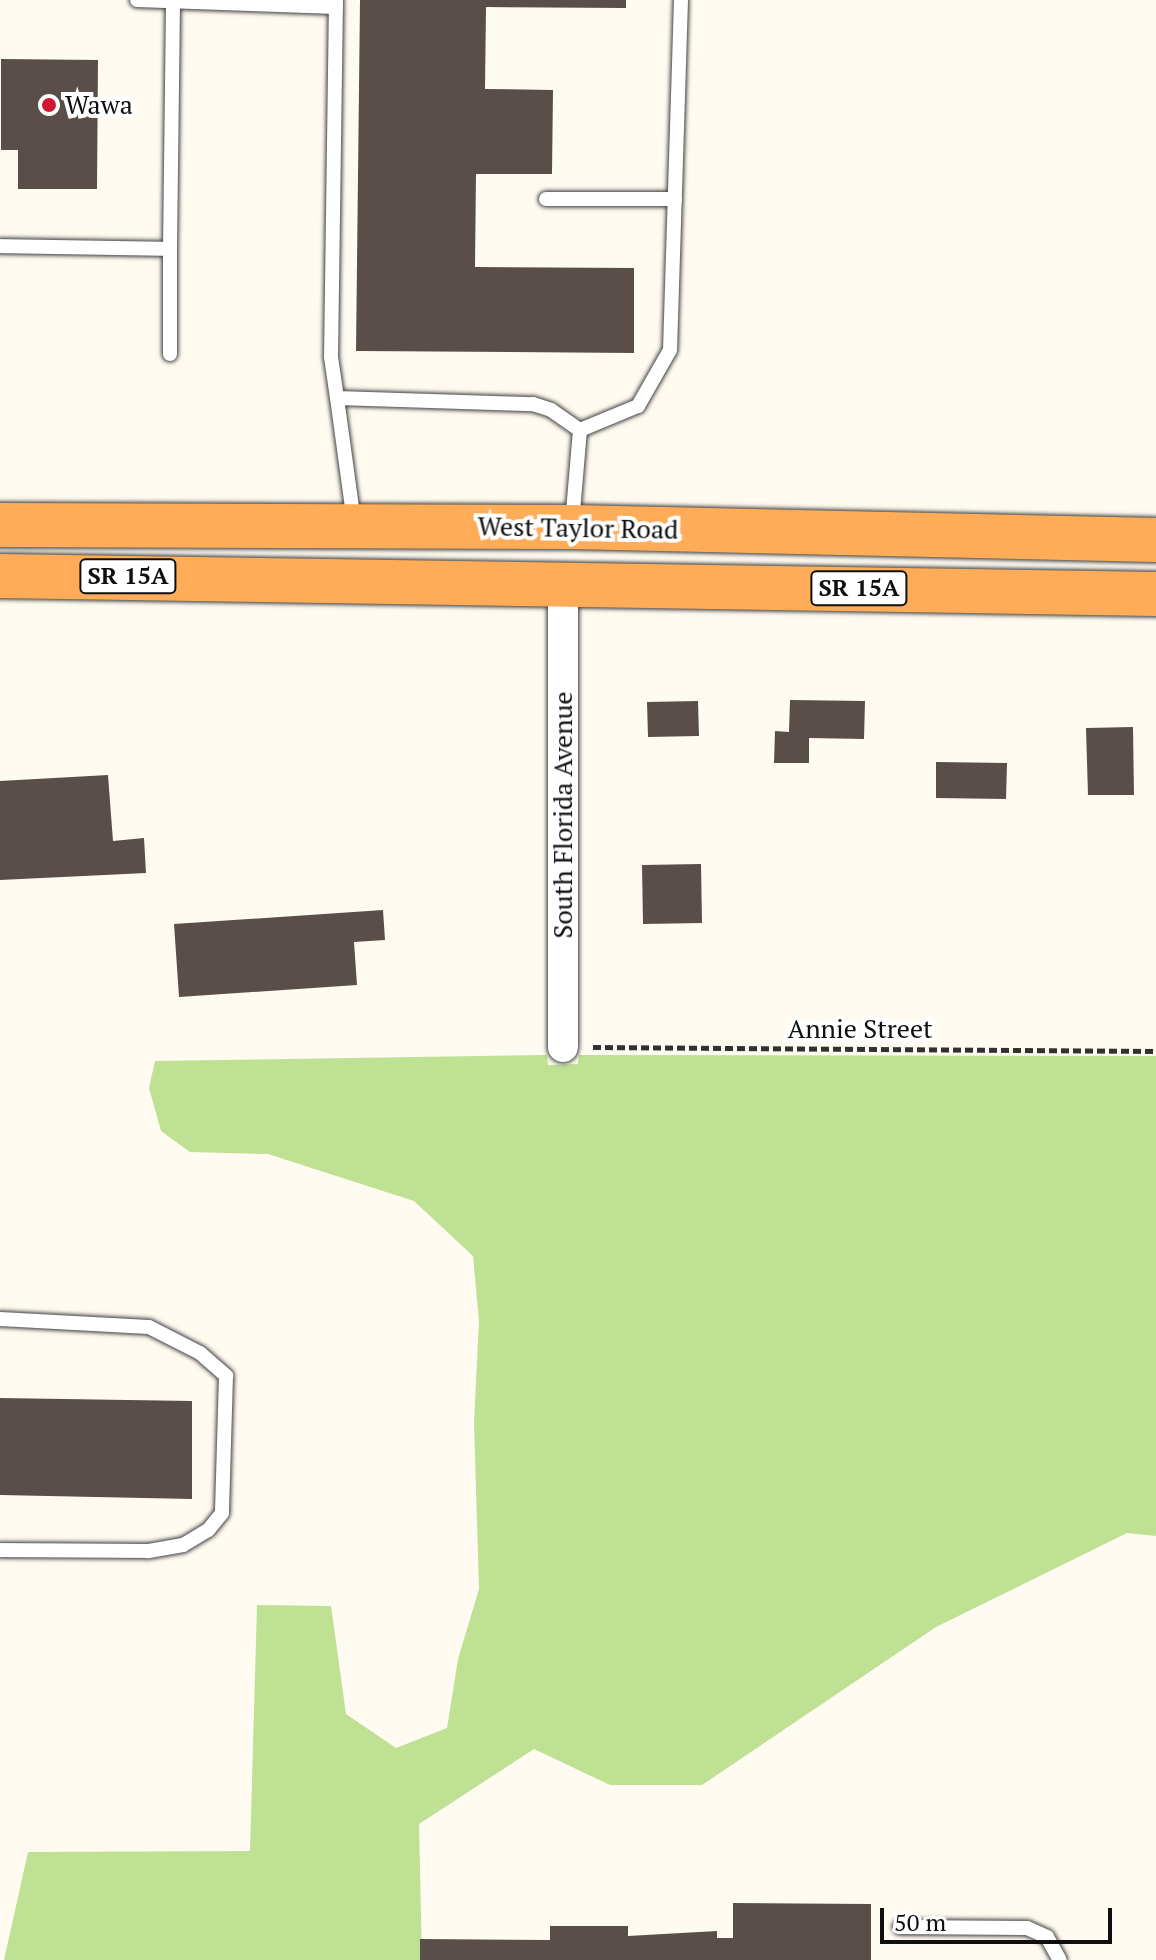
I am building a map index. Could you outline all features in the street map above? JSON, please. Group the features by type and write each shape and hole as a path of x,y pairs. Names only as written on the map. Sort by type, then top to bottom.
{"highway":[{"path":"0,517 57,523"},
{"name":"West Taylor Road","path":"0,525 572,527 1156,540"},
{"path":"256,577 294,555 321,550 540,552 572,527"},
{"path":"563,582 608,555 891,559 917,550 936,535"},
{"name":"West Taylor Road","path":"0,576 256,577 1156,594"}],"street":[{"name":"South Florida Avenue","path":"563,582 563,1047"}],"lane":[{"path":"137,0 336,4 331,357 355,527"},
{"path":"580,430 638,406 670,350 681,0"},
{"path":"170,354 173,1"},
{"path":"546,199 675,199"},
{"path":"0,246 170,249"},
{"path":"337,398 533,404 580,430"},
{"path":"572,527 580,430"},
{"path":"0,1319 149,1327 200,1353 226,1376 222,1513 208,1530 183,1545 148,1551 0,1550"},
{"path":"900,1927 1027,1928 1047,1937 1060,1960"}],"path":[{"name":"Annie Street","path":"563,1047 1156,1051"}],"green space":[{"path":"547,1055 548,1065 578,1064 579,1055 1156,1056 1156,1536 1127,1533 936,1627 702,1785 610,1785 534,1749 419,1824 422,1960 4,1960 28,1852 250,1851 257,1605 331,1606 346,1714 396,1748 447,1728 458,1659 479,1589 474,1423 479,1321 473,1256 414,1201 268,1154 190,1152 161,1131 149,1088 155,1061"}],"building":[{"path":"360,0 626,0 626,8 486,7 485,89 553,90 552,174 476,174 475,267 634,268 634,353 356,351"},
{"name":"Wawa","path":"1,59 98,60 97,189 18,189 18,150 1,150"},
{"path":"790,700 865,701 864,739 809,738 809,763 774,763 775,731 789,732"},
{"path":"698,701 699,736 648,737 647,702"},
{"path":"1133,727 1134,795 1088,795 1086,728"},
{"path":"936,762 1007,763 1006,799 936,798"},
{"path":"108,775 113,841 144,838 146,873 0,880 0,781"},
{"path":"701,864 702,923 643,924 642,865"},
{"path":"383,910 385,940 354,942 357,985 179,997 174,924"},
{"path":"0,1398 192,1401 192,1499 0,1495"},
{"path":"733,1903 871,1904 871,1960 420,1960 420,1939 550,1940 550,1926 628,1926 628,1936 717,1931 717,1938 733,1938"}],"place":[{"name":"Wawa","path":"49,105"}]}
